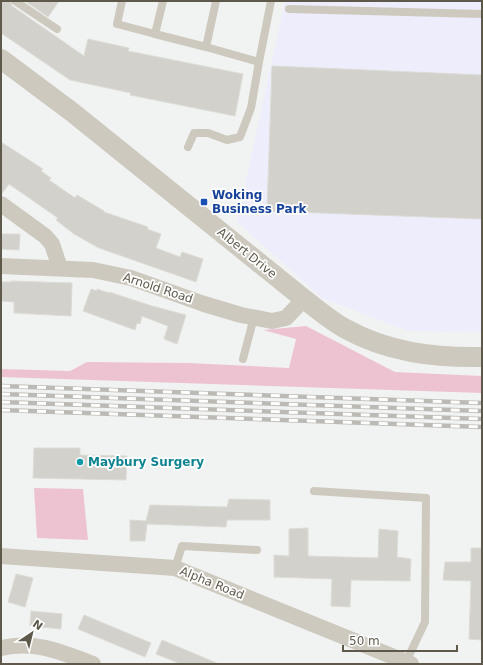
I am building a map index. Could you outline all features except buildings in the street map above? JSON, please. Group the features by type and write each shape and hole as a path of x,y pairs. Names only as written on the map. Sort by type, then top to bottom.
{"street":[{"name":"Albert Drive","path":"1,59 72,112 304,299 344,328 372,342 390,348 426,356 482,358"},
{"path":"1,204 45,236 52,244 60,268"},
{"name":"Arnold Road","path":"1,266 93,270 131,278 204,304 272,321 286,318 304,299"},
{"name":"Alpha Road","path":"1,556 175,568 408,663"},
{"path":"1,648 11,646 34,646 56,649 93,664"}],"lane":[{"path":"15,1 57,29"},
{"path":"122,1 116,24 258,62"},
{"path":"155,34 163,1"},
{"path":"206,47 216,1"},
{"path":"188,147 194,133 208,133 227,140 240,137 251,108 258,62 271,1"},
{"path":"290,9 482,14"},
{"path":"243,359 254,317"},
{"path":"314,491 426,498 425,622 408,663"},
{"path":"175,568 182,546 257,550"}],"shaded area":[{"name":"Woking Business Park","path":"285,1 482,1 482,332 408,331 322,298 237,222"},
{"path":"306,326 395,372 482,376 482,393 1,377 1,369 70,371 87,362 188,363 289,368 296,339 263,330"},
{"path":"34,488 83,489 88,540 37,538"}],"railway":[{"path":"1,386 482,403"},
{"path":"1,394 482,411"},
{"path":"1,402 482,419"},
{"path":"1,410 482,427"}],"place":[{"name":"Woking Business Park","path":"204,202"},
{"name":"Maybury Surgery","path":"80,462"}]}
